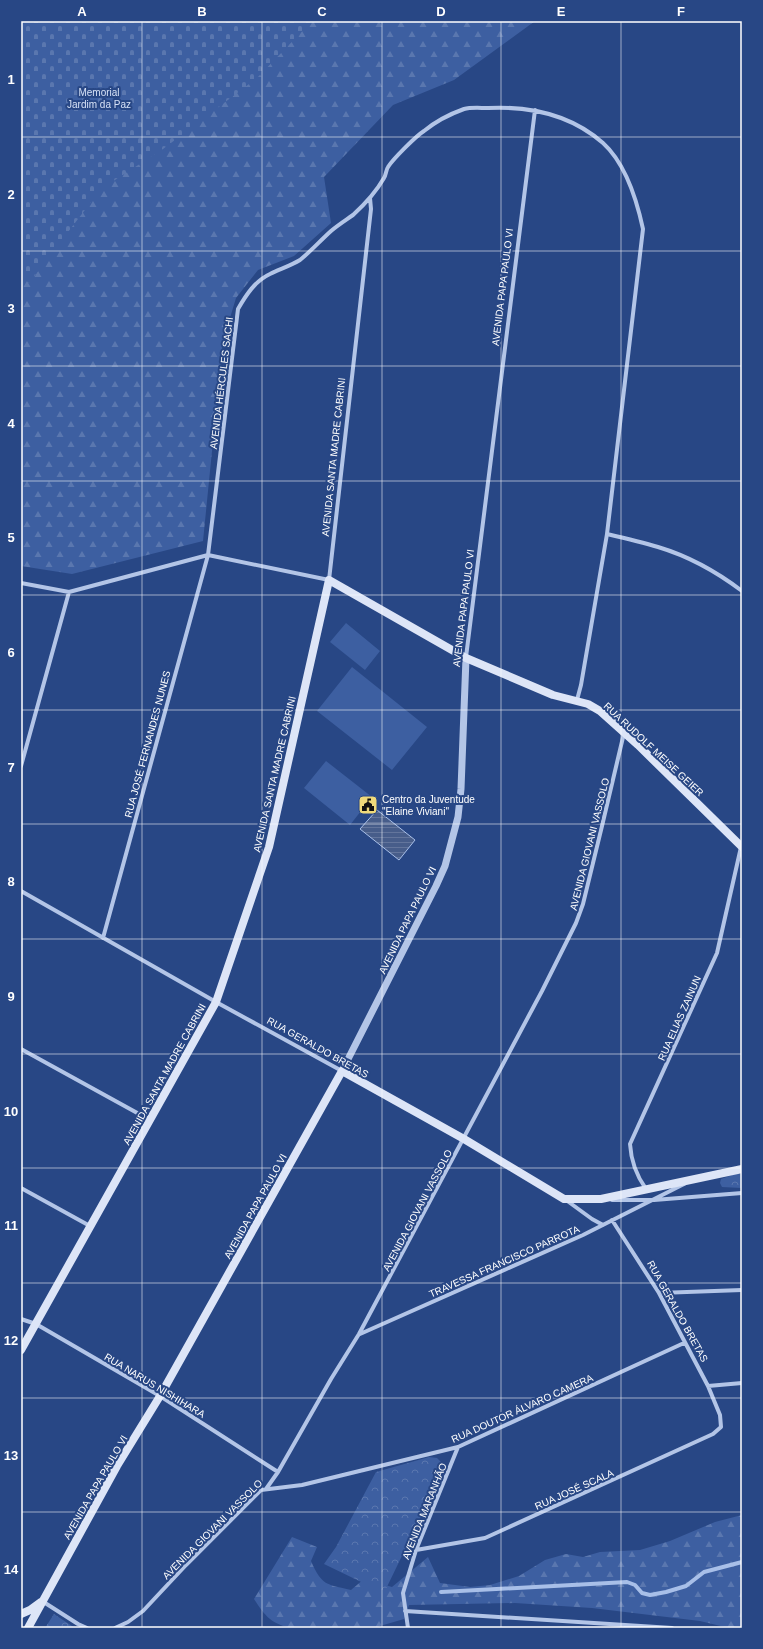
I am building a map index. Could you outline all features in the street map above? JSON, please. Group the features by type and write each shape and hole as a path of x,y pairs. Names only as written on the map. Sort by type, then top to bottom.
{"main road":[{"name":"RUA RUDOLF MEISE GEIER","path":"328,580 466,658 553,695 577,700 600,711 742,847"},
{"name":"AVENIDA SANTA MADRE CABRINI","path":"21,1350 216,1002 269,847 328,580"},
{"name":"RUA GERALDO BRETAS","path":"342,1071 464,1139 564,1199"},
{"name":"AVENIDA PAPA PAULO VI","path":"28,1628 117,1466 160,1396 342,1071"},
{"path":"564,1199 602,1199 742,1169"},
{"path":"21,1614 30,1610 42,1601"}],"street":[{"name":"AVENIDA HÉRCULES SACHI","path":"208,555 238,309 247,294 260,280 299,260 354,214 370,198 385,177 388,168 423,131 447,116 465,109 506,107 535,110 555,115 576,125 604,144 625,174 638,207 643,229 607,534"},
{"name":"AVENIDA PAPA PAULO VI","path":"342,1071 433,893 445,866 458,816 461,789 466,658 535,110"},
{"name":"AVENIDA SANTA MADRE CABRINI","path":"328,580 371,209 370,198"},
{"path":"577,700 581,685 607,534 658,547 685,557 719,575 742,591"},
{"name":"RUA RUDOLF MEISE GEIER","path":"208,555 328,580"},
{"path":"21,583 68,592 208,555"},
{"name":"RUA JOSÉ FERNANDES NUNES","path":"103,938 208,555"},
{"path":"21,766 68,592"},
{"name":"AVENIDA GIOVANI VASSOLO","path":"115,1628 128,1622 143,1611 258,1492 266,1489 278,1472 331,1379 359,1334 542,992 576,923 595,855 624,733"},
{"name":"RUA ELIAS ZAINUN","path":"646,1189 636,1173 630,1152 630,1144 717,953 742,847"},
{"name":"RUA GERALDO BRETAS","path":"21,891 216,1002 342,1071"},
{"path":"21,1049 150,1120"},
{"name":"TRAVESSA FRANCISCO PARROTA","path":"359,1334 583,1235 697,1178"},
{"path":"21,1188 90,1226"},
{"path":"602,1199 654,1200 742,1193"},
{"name":"RUA GERALDO BRETAS","path":"564,1199 603,1225"},
{"name":"RUA GERALDO BRETAS","path":"612,1220 659,1293 708,1386 720,1415"},
{"path":"659,1293 742,1290"},
{"name":"RUA NARUS NISHIHARA","path":"21,1319 36,1324 160,1396 278,1472"},
{"name":"RUA DOUTOR ÁLVARO CAMERA","path":"266,1489 302,1485 458,1447 684,1343"},
{"path":"708,1386 742,1384"},
{"name":"RUA JOSÉ SCALA","path":"416,1550 485,1538 713,1434 721,1427 720,1415"},
{"name":"AVENIDA MARANHÃO","path":"408,1628 404,1593 416,1550 440,1495 458,1447"},
{"path":"42,1601 78,1624 87,1628"},
{"path":"405,1611 672,1628"}],"green space":[{"path":"21,21 535,21 454,80 393,105 324,177 331,223 294,256 258,270 236,298 223,341 203,541 72,574 21,566"},
{"name":"Memorial Jardim da Paz","path":"21,21 312,21 257,78 163,149 101,189 29,283 21,274"},
{"path":"346,623 380,651 365,670 330,642"},
{"path":"352,667 427,727 392,770 317,711"},
{"path":"326,761 372,797 350,825 304,788"},
{"path":"735,1174 742,1174 742,1188 722,1187 720,1183 721,1179"},
{"path":"429,1457 437,1458 442,1463 442,1473 384,1593 324,1564 336,1547 376,1472"},
{"path":"742,1515 742,1628 729,1628 700,1621 592,1608 515,1603 409,1605 404,1619 373,1628 293,1628 274,1622 266,1615 254,1599 292,1537 317,1547 311,1561 318,1575 322,1580 330,1585 351,1590 364,1579 392,1587 428,1557 440,1583 470,1587 490,1585 519,1576 545,1560 566,1554 583,1557 600,1552 640,1550 670,1541 715,1522"},
{"path":"54,1614 75,1628 45,1628"}],"shaded area":[{"path":"377,810 415,840 399,860 360,829"}],"waterway":[{"path":"441,1592 627,1582 635,1585 642,1593 650,1595 686,1586 704,1572 742,1562"}],"place":[{"name":"Centro da Juventude \"Elaine Viviani\"","path":"368,805"}]}
